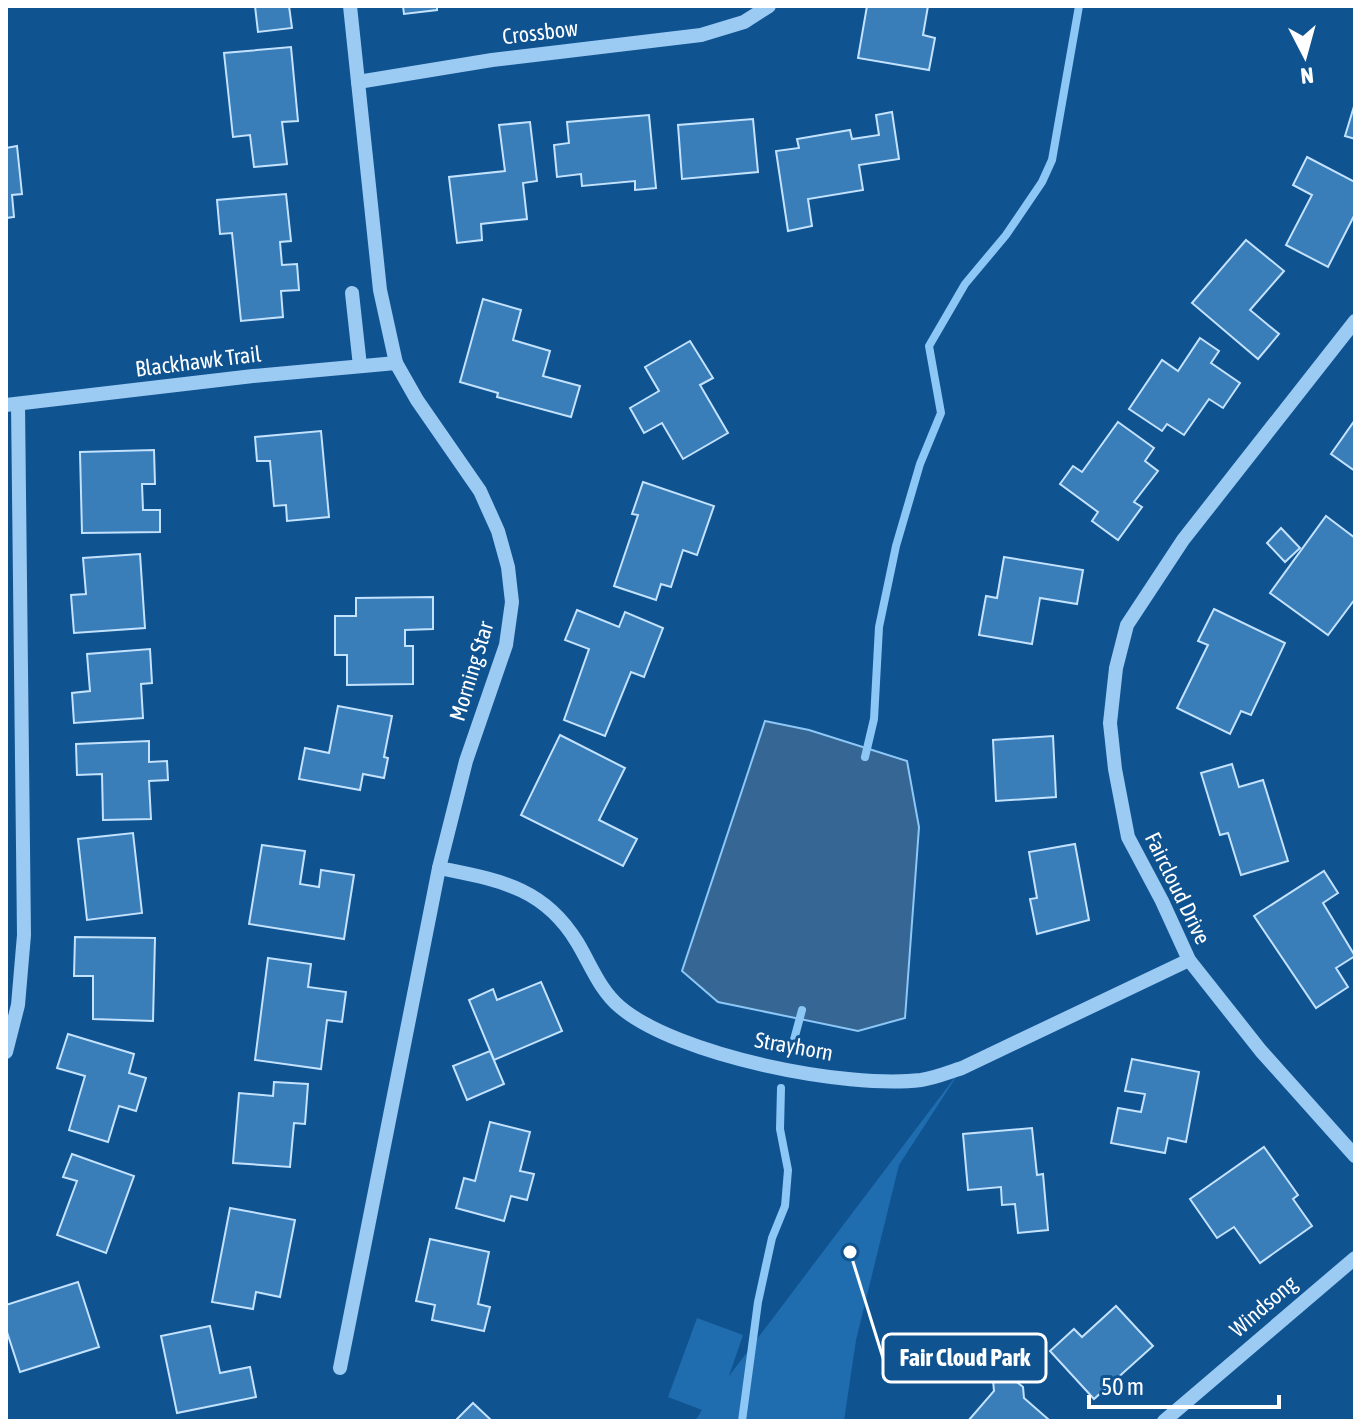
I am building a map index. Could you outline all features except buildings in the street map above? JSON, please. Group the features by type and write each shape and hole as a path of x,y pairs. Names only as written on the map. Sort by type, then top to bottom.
{"street":[{"name":"Morning Star","path":"340,1368 439,868 466,761 506,645 512,602 508,567 498,531 480,491 417,400 396,363 380,290 350,6"},
{"name":"Crossbow","path":"358,82 492,60 701,35 744,22 769,6"},
{"path":"352,293 360,366"},
{"name":"Faircloud Drive","path":"1355,321 1183,540 1127,625 1116,668 1110,723 1128,837 1189,960 1261,1051 1355,1156"},
{"name":"Blackhawk Trail","path":"12,405 253,376 396,363"},
{"path":"6,1052 18,1005 24,935 12,405"},
{"name":"Strayhorn","path":"439,868 503,881 532,894 563,922 577,941 601,987 617,1004 653,1029 692,1045 746,1060 870,1081 925,1079 962,1068 1189,960"},
{"name":"Windsong","path":"1164,1421 1355,1258"}],"shaded area":[{"path":"765,721 809,730 907,761 919,827 905,1018 858,1031 718,1002 682,971"},
{"path":"962,1068 899,1165 856,1340 844,1421 695,1421 702,1410 668,1397 697,1318 743,1335 729,1376"}],"waterway":[{"path":"865,757 874,719 879,627 896,546 920,464 941,413 929,346 965,284 1006,235 1042,182 1052,160 1079,6"},
{"path":"792,1047 802,1010"},
{"path":"742,1421 758,1302 772,1238 785,1206 788,1170 780,1129 781,1088"}],"place":[{"name":"Fair Cloud Park","path":"850,1252"}]}
